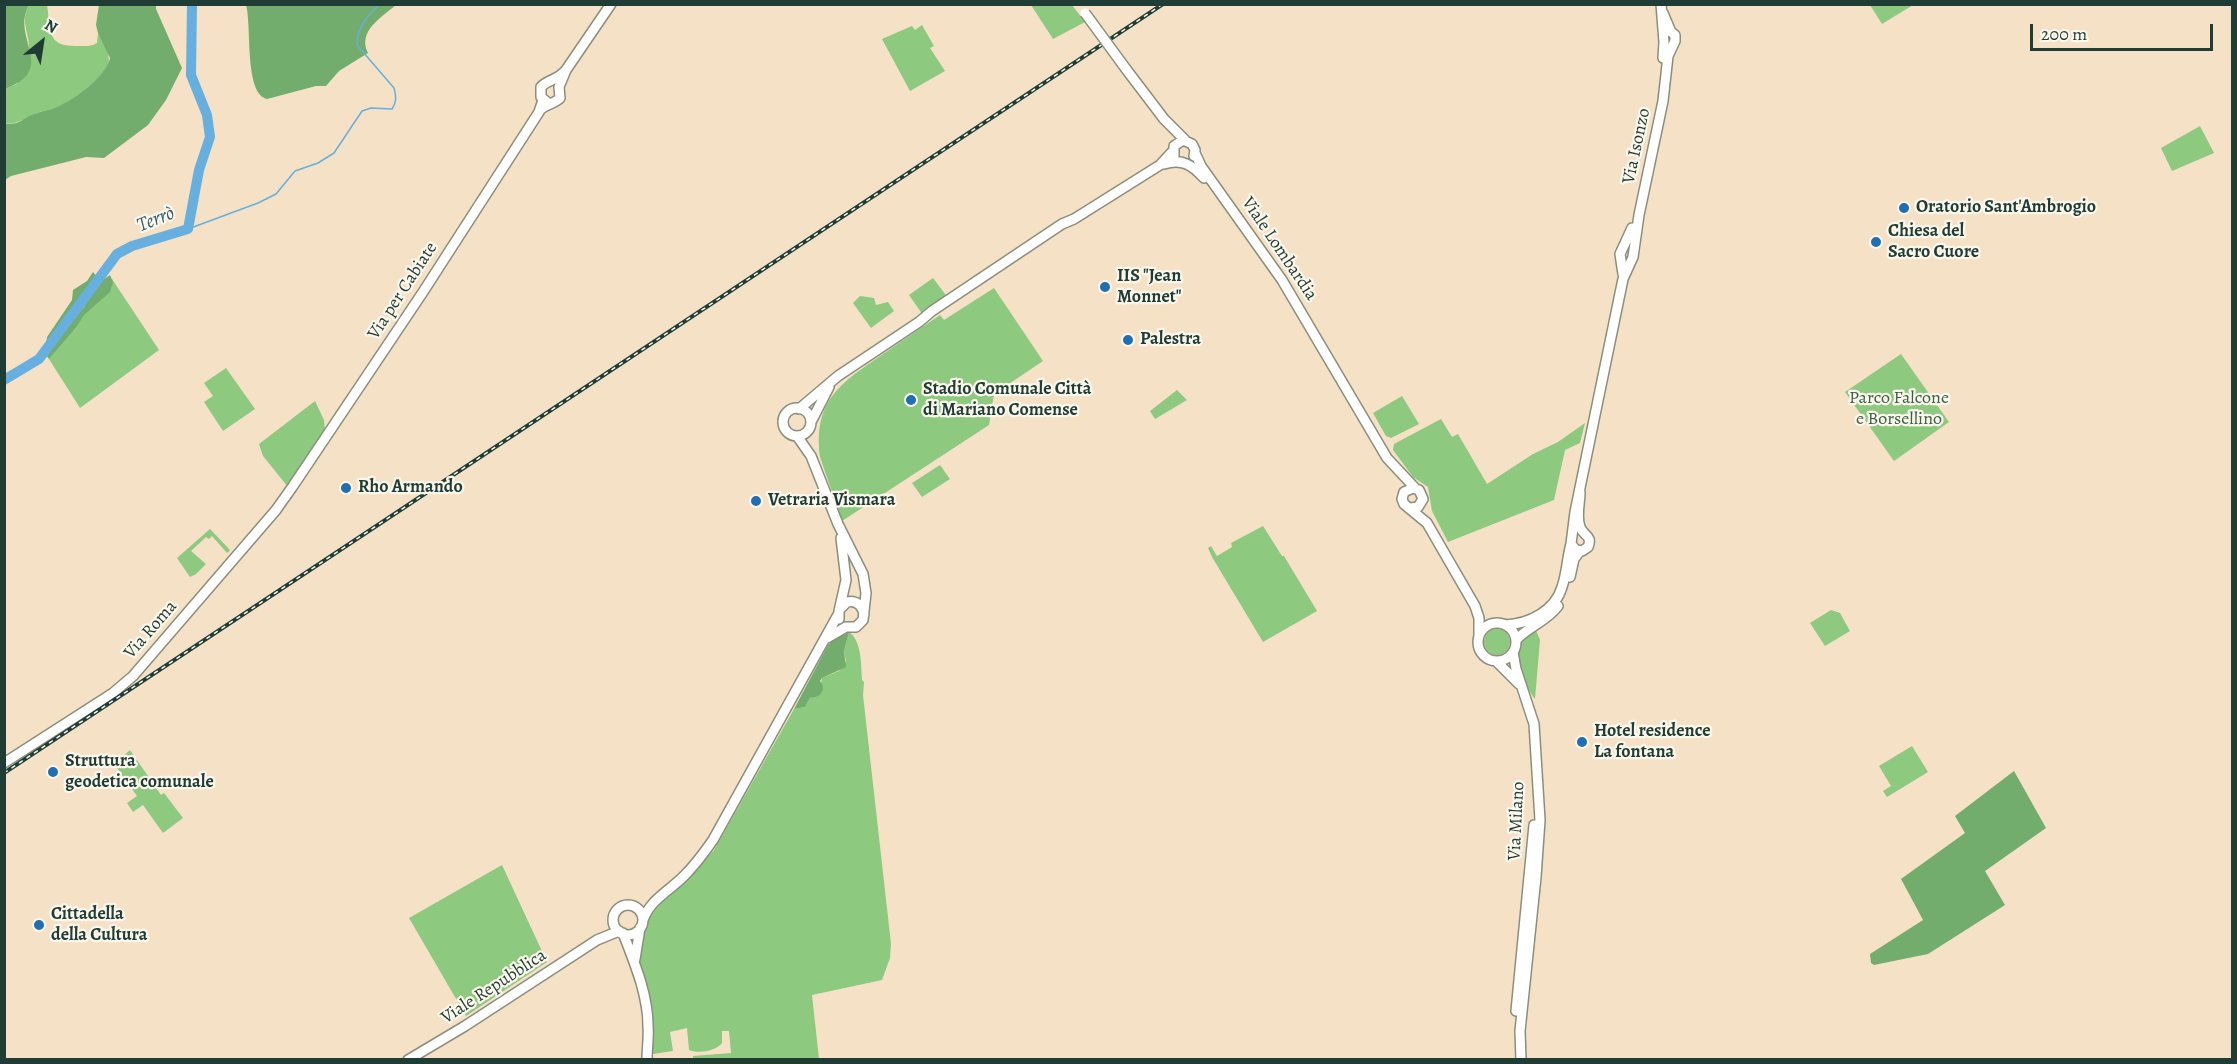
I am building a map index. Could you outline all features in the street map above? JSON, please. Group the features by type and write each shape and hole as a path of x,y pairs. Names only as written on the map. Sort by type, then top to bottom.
{"street":[{"path":"556,85 610,4"},
{"path":"1082,9 1164,119 1192,144 1194,153 1192,158 1160,165"},
{"name":"Via Isonzo","path":"1576,537 1575,512 1626,257 1639,215 1664,95 1668,38 1662,9"},
{"path":"546,82 556,85 561,92 560,98 555,102 546,102 540,93 541,87 546,82"},
{"name":"Via per Cabiate","path":"293,486 546,102"},
{"path":"1164,119 1172,135 1173,149 1181,161"},
{"path":"826,640 846,627 858,625 863,620 866,593 864,578 838,524 811,456 797,436 786,430 783,421 790,411 799,409 838,376 919,321 931,316 1064,229 1074,219 1160,165 1179,141 1185,140"},
{"name":"Viale Lombardia","path":"1194,153 1284,284 1331,366"},
{"name":"Viale Lombardia","path":"1181,161 1202,176 1224,203 1331,366 1395,469"},
{"path":"797,436 806,433 824,395 838,376"},
{"path":"799,409 807,413 811,424 811,456"},
{"path":"1395,469 1422,496 1427,523 1475,606 1479,618 1478,643 1482,653 1511,673 1523,688"},
{"path":"1395,469 1404,492 1404,504 1427,523"},
{"name":"Via Roma","path":"4,764 113,693 137,673 276,510 293,486"},
{"path":"1404,492 1416,489"},
{"path":"1411,508 1418,507 1422,502"},
{"path":"838,524 846,578 839,612 841,622 846,627"},
{"path":"1536,768 1534,724 1513,652 1516,640 1558,607 1568,588 1575,557 1580,551 1587,549 1590,542 1588,535 1576,537"},
{"path":"1576,537 1575,549 1580,551"},
{"path":"1479,636 1486,627 1519,624 1532,619 1550,607 1562,588 1576,537"},
{"path":"634,964 645,913 696,864 713,840 826,640 843,605 852,602 861,606 864,614"},
{"path":"1475,606 1486,616 1510,629 1516,640"},
{"path":"1496,661 1506,659 1513,652"},
{"name":"Via Milano","path":"1515,1059 1514,1030 1533,844 1536,768"},
{"name":"Via Milano","path":"1521,1059 1520,1031 1540,837 1536,768"},
{"path":"647,1059 646,1005 634,964 614,921 615,913 621,907 654,902"},
{"path":"621,932 632,934 641,924 640,912 634,906"},
{"name":"Viale Repubblica","path":"597,940 614,921"},
{"name":"Viale Repubblica","path":"408,1059 465,1026 597,940 621,932"}],"green space":[{"path":"5,4 29,5 25,17 25,29 31,62 29,72 21,81 5,89"},
{"path":"29,5 47,5 52,36 60,44 92,45 97,43 98,33 108,51 109,63 93,83 69,101 19,121 5,124 5,89 17,84 28,56 25,17"},
{"path":"99,5 156,5 182,68 166,100 148,125 104,158 86,157 11,176 5,180 5,124 18,122 64,104 96,80 108,65 110,58 96,25"},
{"path":"246,5 396,5 368,31 365,45 368,53 339,71 326,86 316,86 267,99 260,94 255,85 252,72"},
{"path":"1031,5 1072,5 1085,22 1053,39"},
{"path":"1870,5 1913,5 1882,24"},
{"path":"922,25 934,46 930,48 945,71 910,91 882,39 912,26 915,30"},
{"path":"2200,126 2214,153 2172,171 2161,148"},
{"path":"93,272 97,277 46,347 47,337 72,300 73,290 87,281"},
{"path":"110,275 113,282 110,292 84,315 49,359 45,354 84,307 95,285"},
{"path":"933,278 948,298 923,315 909,295"},
{"path":"112,279 159,350 80,408 49,359 105,283"},
{"name":"Stadio Comunale Città di Mariano Comense","path":"994,288 1043,361 994,394 989,425 842,521 820,457 821,421 833,395 854,374 940,315 944,320"},
{"path":"860,296 874,298 876,305 888,302 894,311 871,328 853,303"},
{"name":"Parco Falcone e Borsellino","path":"1901,354 1949,422 1894,461 1845,392"},
{"path":"226,368 255,409 223,431 204,402 213,396 204,383"},
{"path":"1177,390 1187,400 1155,419 1150,411"},
{"path":"1402,396 1419,424 1391,438 1386,436 1373,413"},
{"path":"315,401 324,420 325,431 288,487 263,456 259,444"},
{"path":"1441,419 1452,437 1458,434 1487,484 1533,454 1558,442 1585,423 1580,443 1565,450 1554,500 1448,542 1432,511 1428,487 1413,477 1393,450 1394,444"},
{"path":"940,465 950,479 922,497 912,483"},
{"path":"1263,526 1317,611 1263,642 1208,548 1211,546 1217,556 1232,547 1231,543"},
{"path":"210,529 230,550 227,553 212,536 209,539 206,537 191,551 206,564 190,577 177,558"},
{"path":"1831,610 1840,613 1850,631 1825,646 1810,623"},
{"path":"1535,628 1540,640 1535,699 1520,671 1517,648 1525,635"},
{"path":"1497,629 1506,633 1510,642 1506,651 1497,655 1488,651 1484,642 1488,633"},
{"path":"849,632 859,647 864,682 863,695 891,944 890,958 882,980 812,995 819,1059 693,1059 693,1056 731,1053 729,1031 722,1031 722,1043 719,1046 697,1052 689,1050 687,1028 670,1032 673,1051 653,1054 652,1007 639,962 641,937 646,922 661,903 688,880 714,850 794,709 805,707 810,698 818,696 822,678 839,671 846,661 844,651"},
{"path":"849,632 844,651 846,667 822,678 821,693 810,698 805,707 794,709 828,645"},
{"path":"1912,746 1928,772 1887,797 1883,791 1891,786 1879,766"},
{"path":"130,750 161,795 164,793 183,818 163,833 143,805 133,812 127,803 137,796 117,768 119,760"},
{"path":"2014,771 2046,828 1985,871 2005,905 1928,954 1874,965 1871,963 1870,954 1923,920 1901,879 1965,833 1955,816"},
{"path":"502,865 547,962 466,1016 409,918"}],"waterway":[{"name":"Terrò","path":"4,380 39,359 117,254 132,246 188,229 199,170 210,137 207,115 191,75 192,4"},
{"path":"188,229 276,194 295,171 318,163 334,153 362,111 371,108 392,109 396,99 394,88 357,45 364,22 380,4"}],"railway":[{"path":"4,773 1163,4"}],"place":[{"name":"Oratorio Sant'Ambrogio","path":"1904,208"},
{"name":"Chiesa del Sacro Cuore","path":"1876,242"},
{"name":"IIS \"Jean Monnet\"","path":"1105,287"},
{"name":"Palestra","path":"1128,340"},
{"name":"Stadio Comunale Città di Mariano Comense","path":"911,400"},
{"name":"Rho Armando","path":"346,488"},
{"name":"Vetraria Vismara","path":"756,501"},
{"name":"Hotel residence La fontana","path":"1582,742"},
{"name":"Struttura geodetica comunale","path":"53,772"},
{"name":"Cittadella della Cultura","path":"39,925"}]}
